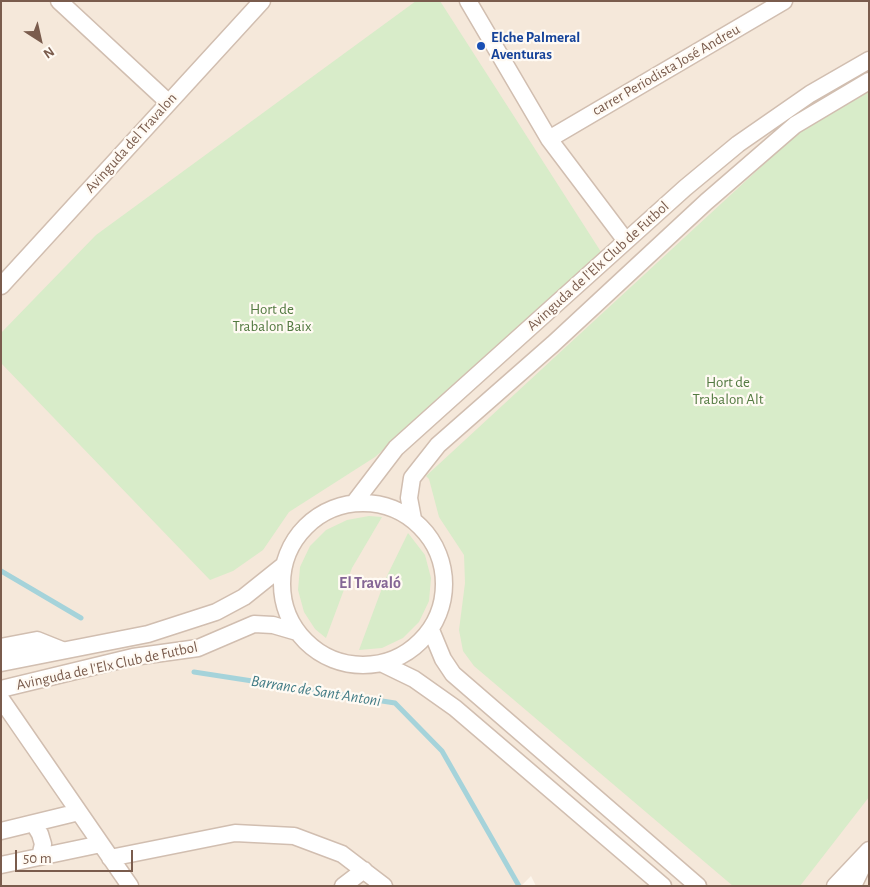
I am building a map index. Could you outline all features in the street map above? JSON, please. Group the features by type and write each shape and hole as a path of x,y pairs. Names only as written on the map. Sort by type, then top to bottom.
{"street":[{"path":"59,1 168,102"},
{"name":"Avinguda del Travalon","path":"1,286 262,1"},
{"path":"468,1 549,139 626,240"},
{"name":"carrer Periodista José Andreu","path":"549,139 784,1"},
{"name":"Avinguda de l'Elx Club de Futbol","path":"354,503 396,448 626,240 738,144 810,94 869,60"},
{"name":"Avinguda de l'Elx Club de Futbol","path":"414,520 409,498 412,478 438,445 553,344 706,202 795,124 869,81"},
{"path":"354,503 380,504 414,520 425,529 440,555 445,584 441,610 431,630 423,640 396,658 371,665 342,663 312,648 298,632 284,601 282,584 284,565 301,532 328,510 354,503"},
{"name":"Avinguda de l'Elx Club de Futbol","path":"1,663 148,634 216,612 244,597 284,565"},
{"name":"Avinguda de l'Elx Club de Futbol","path":"1,689 133,657 198,648 254,624 298,632"},
{"path":"431,630 442,659 453,674 698,886"},
{"path":"1,647 37,640 62,650"},
{"path":"381,663 414,679 455,708 663,886"},
{"path":"1,699 130,886"},
{"path":"1,831 79,812"},
{"path":"34,824 43,844 40,857"},
{"path":"1,865 40,857 105,851 235,833 294,836 342,854 384,886"},
{"path":"835,886 869,851"},
{"path":"853,886 869,851"},
{"path":"343,886 364,870"}],"shaded area":[{"path":"1,1 869,1 869,886 536,886 531,876 521,886 1,886"}],"green space":[{"name":"Hort de Trabalon Baix","path":"416,1 440,1 603,255 375,457 289,512 263,550 233,571 210,580 1,363 1,333 96,235"},
{"name":"Hort de Trabalon Alt","path":"869,92 869,797 800,886 733,886 474,666 463,651 459,630 465,583 464,555 439,517 429,479 426,476 801,130"},
{"path":"369,516 382,517 352,568 326,638 315,629 304,612 298,590 300,567 310,546 326,530 347,520"},
{"path":"408,533 425,555 431,578 429,601 419,622 403,638 382,648 359,650 385,580"}],"waterway":[{"name":"Barranc de Sant Antoni","path":"1,571 81,618"},
{"name":"Barranc de Sant Antoni","path":"194,672 395,703 442,751 519,886"}],"place":[{"name":"Elche Palmeral Aventuras","path":"481,46"}],"district":[{"name":"El Travaló","path":"370,583"}]}
